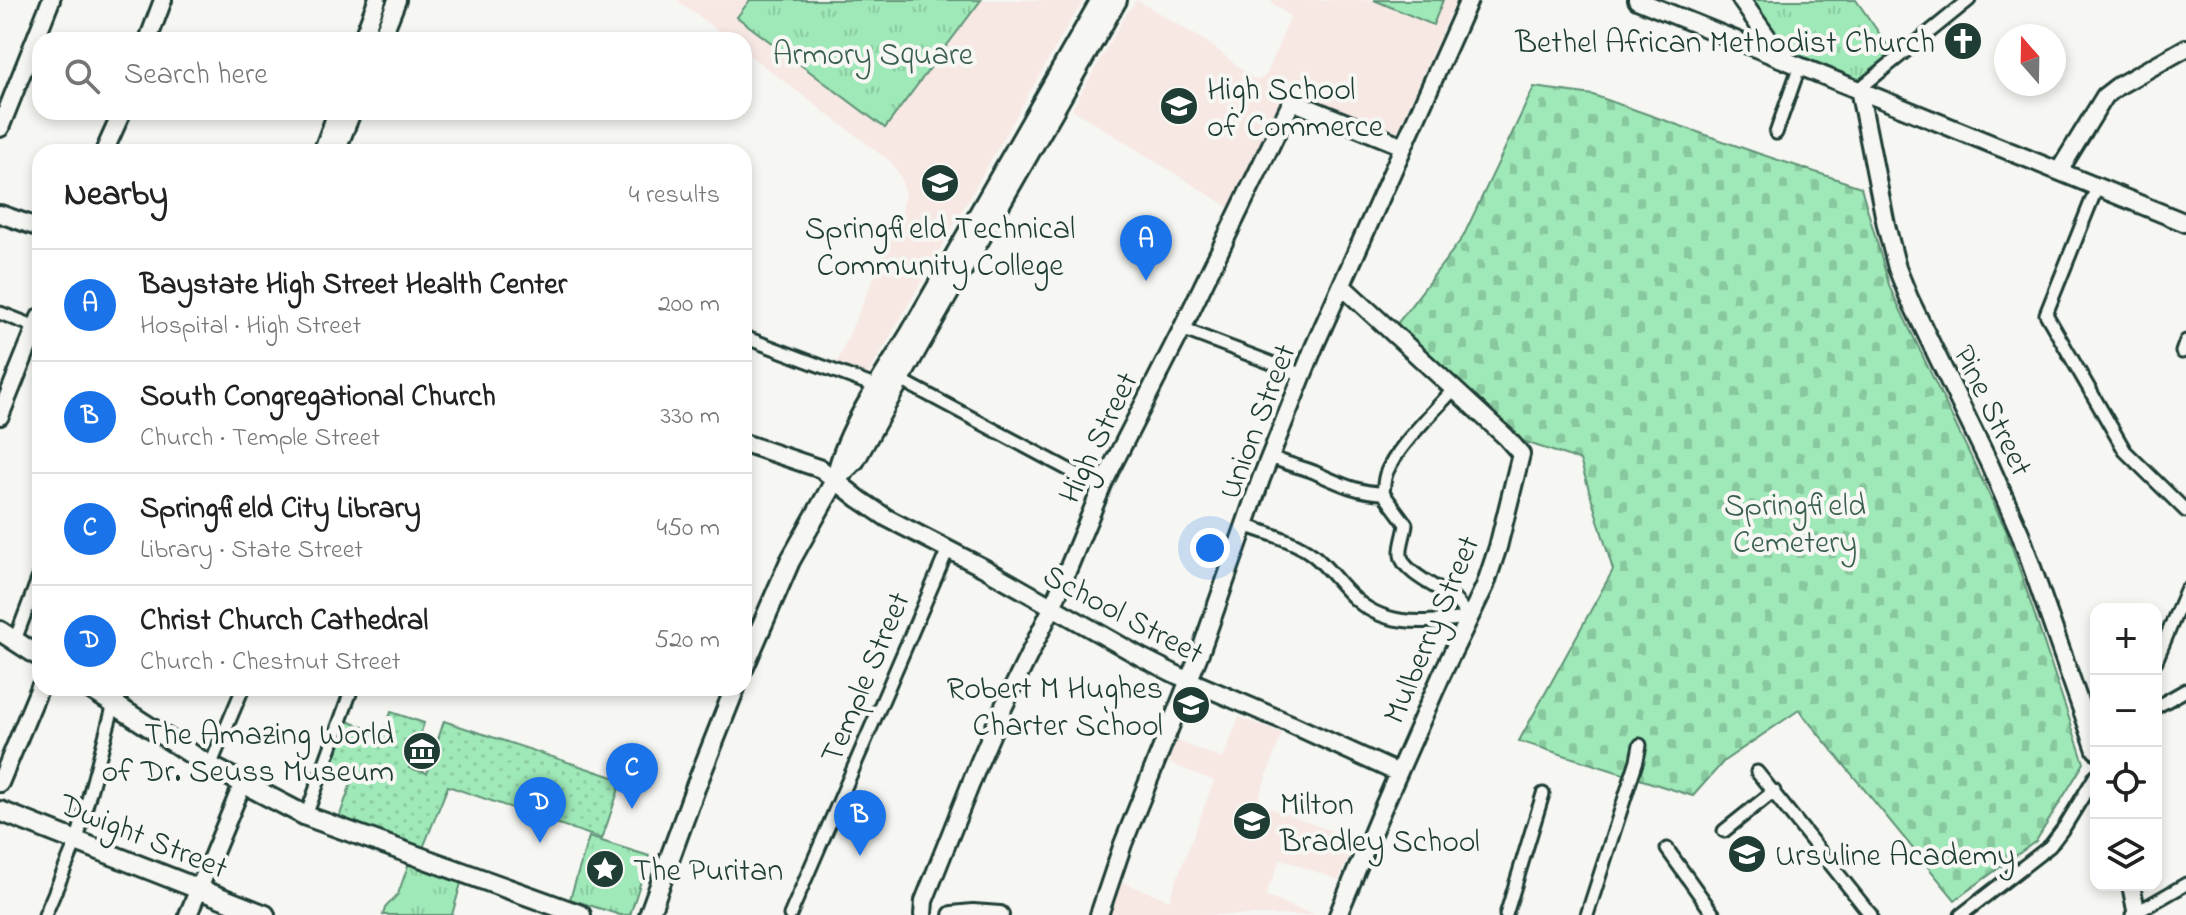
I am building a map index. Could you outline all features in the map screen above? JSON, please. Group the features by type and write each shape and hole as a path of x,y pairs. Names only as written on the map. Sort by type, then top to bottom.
{"main road":[{"path":"836,479 839,459 877,387 1101,0"},
{"path":"752,628 836,479 855,460 1117,0"},
{"path":"7,636 32,652"},
{"path":"117,696 210,766 306,816 581,915"},
{"path":"649,915 732,696"},
{"name":"Dwight Street","path":"0,811 265,915"}],"street":[{"path":"38,32 51,0"},
{"path":"151,32 163,0"},
{"path":"365,32 377,0"},
{"path":"384,32 397,0"},
{"name":"Union Street","path":"1099,915 1123,844 1201,650 1270,456 1469,0"},
{"path":"1637,0 2186,223"},
{"path":"1739,0 1743,17 1740,42"},
{"path":"1739,0 1773,45 1800,65"},
{"path":"1859,89 1952,5 1969,0"},
{"path":"0,128 32,48"},
{"path":"2059,171 2105,96 2186,48"},
{"path":"1776,133 1800,65"},
{"name":"Pine Street","path":"1859,89 1899,274 2024,543 2095,747"},
{"name":"High Street","path":"923,915 924,901 979,763 1052,607 1101,487 1182,329 1292,101 1403,146"},
{"path":"108,144 118,120"},
{"path":"325,144 334,120"},
{"path":"339,144 349,120"},
{"path":"2097,187 2046,314 2125,451 2186,511"},
{"path":"0,214 32,225"},
{"name":"Mulberry Street","path":"1338,915 1398,773 1492,567 1521,454 1342,286"},
{"path":"0,313 32,321"},
{"path":"1182,329 1303,375"},
{"path":"0,416 32,337"},
{"path":"752,340 877,387"},
{"path":"899,379 1101,487"},
{"path":"1454,389 1393,461 1385,477 1383,493 1406,524 1401,555 1405,566 1457,601 1469,618"},
{"name":"School Street","path":"752,446 821,469 887,518 1187,680 1398,773"},
{"path":"1270,456 1343,486 1383,493"},
{"path":"1245,525 1291,542 1313,555 1358,602 1376,614 1410,623 1469,618"},
{"name":"Temple Street","path":"790,915 948,549"},
{"path":"7,636 32,589"},
{"path":"2162,647 2186,590"},
{"path":"2162,704 2186,690"},
{"path":"0,783 36,696"},
{"path":"45,915 77,840 117,696"},
{"path":"210,766 240,696"},
{"path":"306,816 349,696"},
{"path":"1587,915 1640,745"},
{"path":"1757,772 1871,915"},
{"path":"188,915 243,783"},
{"path":"1961,915 2050,846 2090,785"},
{"path":"1724,831 1774,791"},
{"path":"1506,915 1543,794"},
{"path":"1667,849 1714,915"},
{"path":"2132,891 2135,914 2186,884"},
{"path":"952,915 1000,915"}],"shaded area":[{"name":"Springfield Technical Community College","path":"677,0 1085,0 868,375 836,365 902,212 905,191 900,176 892,163 752,57 752,32 719,32"},
{"name":"High School of Commerce","path":"1137,0 1210,44 1257,80 1267,74 1290,17 1269,0 1456,0 1391,146 1287,103 1233,210 1072,109"},
{"name":"Milton Bradley School","path":"1239,717 1282,733 1257,803 1355,840 1339,880 1281,859 1265,896 1314,915 1109,915 1122,882 1169,900 1214,781 1167,762 1175,740 1223,759"}],"green space":[{"name":"Armory Square","path":"750,0 981,0 885,128 737,17"},
{"path":"1374,0 1443,0 1433,25"},
{"path":"1751,0 1856,0 1893,53 1859,81 1789,52 1776,42"},
{"name":"Springfield Cemetery","path":"1534,87 1593,95 1861,187 1890,288 2007,532 2084,763 2036,841 1955,900 1799,710 1724,761 1693,796 1519,741 1613,570 1580,460 1519,440 1397,324 1463,237"},
{"path":"391,712 424,723 418,742 408,739 405,749 414,752 409,768 427,773 444,721 622,780 602,839 448,786 423,848 339,818 355,772 332,764 347,721 383,734"},
{"path":"589,837 649,856 630,915 620,915 570,899"},
{"path":"409,863 461,883 452,915 383,915 385,908 398,894"}],"place":[{"name":"Bethel African Methodist Church","path":"1963,41"},
{"name":"High School of Commerce","path":"1179,106"},
{"name":"Springfield Technical Community College","path":"940,183"},
{"name":"Baystate High Street Health Center","path":"1146,281"},
{"name":"Robert M Hughes Charter School","path":"1191,705"},
{"name":"The Amazing World of Dr. Seuss Museum","path":"422,751"},
{"name":"Springfield City Library","path":"632,809"},
{"name":"Milton Bradley School","path":"1252,821"},
{"name":"Christ Church Cathedral","path":"540,843"},
{"name":"Ursuline Academy","path":"1747,854"},
{"name":"South Congregational Church","path":"860,856"},
{"name":"The Puritan","path":"605,869"}]}
